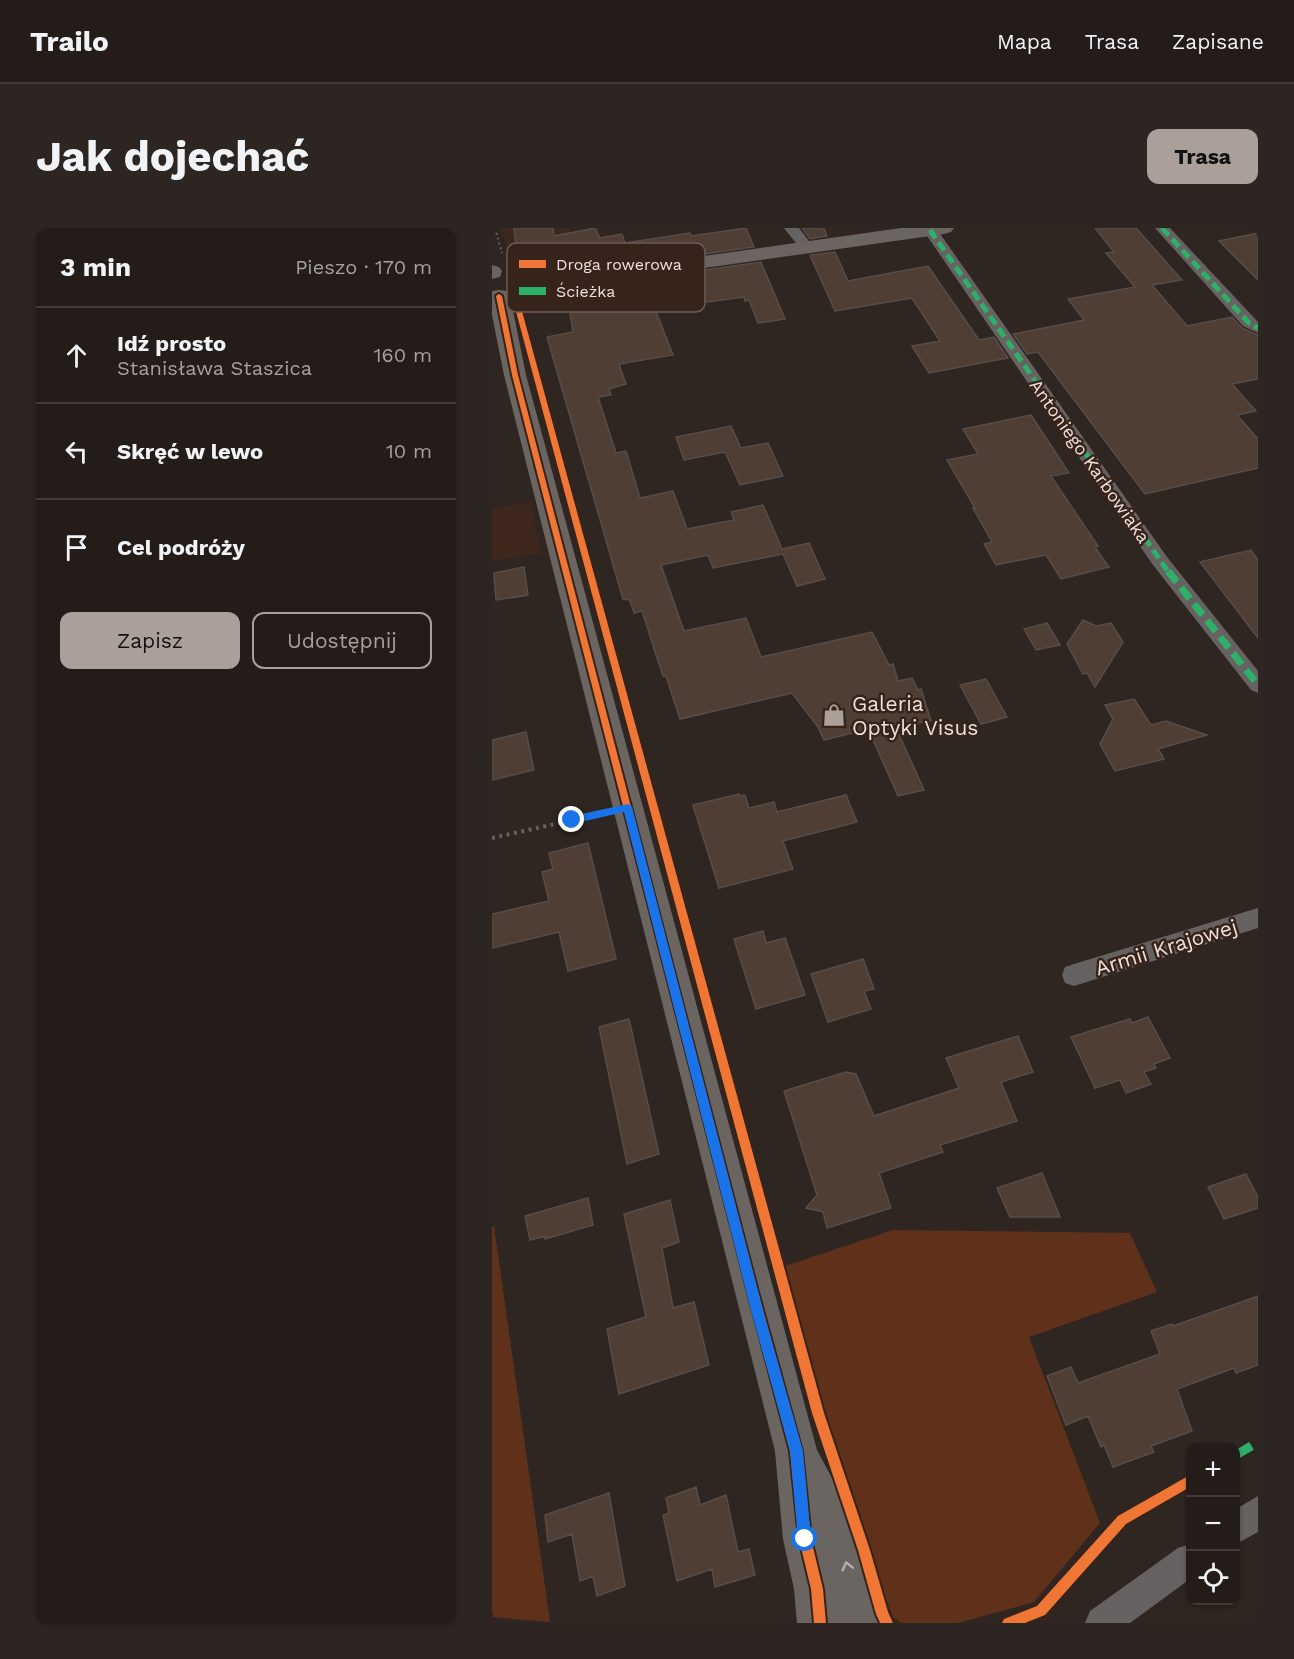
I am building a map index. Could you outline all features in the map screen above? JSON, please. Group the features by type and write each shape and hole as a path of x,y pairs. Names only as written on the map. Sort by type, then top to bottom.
{"street":[{"path":"791,228 808,249"},
{"path":"1162,228 1249,323 1258,328"},
{"path":"705,263 937,229"},
{"name":"Antoniego Karbowiaka","path":"937,229 1160,561 1258,686"},
{"path":"499,279 515,375 755,1303 796,1451 805,1539 817,1589 820,1623"},
{"name":"Armii Krajowej","path":"1074,975 1258,918"},
{"path":"796,1451 838,1530 861,1623"},
{"path":"1240,1525 1258,1512"},
{"path":"1102,1623 1186,1564"}],"path":[{"path":"495,228 499,279"},
{"path":"492,838 628,807"}],"shaded area":[{"path":"501,228 569,228 576,243 507,243"},
{"path":"530,502 542,553 492,561 492,509"},
{"path":"492,1226 494,1226 550,1622 492,1617"},
{"path":"893,1230 1130,1233 1157,1292 1029,1337 1100,1523 1034,1602 958,1623 901,1623 893,1617 879,1581 830,1428 785,1266"}],"building":[{"path":"514,228 553,228 554,236 595,228 600,238 622,234 625,243 516,243"},
{"path":"746,228 754,247 705,254 705,243 625,243 690,233 691,236"},
{"path":"802,228 824,228 827,236 810,239"},
{"path":"1095,228 1136,228 1182,280 1152,285 1187,326 1232,317 1242,328 1258,335 1258,379 1232,384 1256,411 1237,415 1258,439 1258,468 1145,494 1038,352 1027,354 1013,334 1084,320 1068,299 1135,287 1106,253 1114,252"},
{"path":"1258,233 1258,280 1219,241"},
{"path":"835,252 848,281 928,266 979,340 994,337 1008,358 929,373 912,346 940,341 912,298 835,311 810,255"},
{"path":"761,262 785,319 758,323 749,300 745,301 744,297 705,302 705,270"},
{"path":"570,312 656,312 673,355 619,364 626,384 609,389 611,395 598,397 616,453 626,451 640,498 673,491 687,529 734,520 731,512 763,505 782,549 809,543 825,579 797,586 783,554 713,568 708,555 661,565 684,631 746,618 761,657 872,632 889,665 893,664 898,681 912,678 918,690 921,689 931,721 911,724 912,728 897,730 924,790 898,796 868,729 824,740 818,727 792,693 680,719 642,611 634,613 630,600 623,599 547,337 573,332"},
{"path":"1031,415 1069,473 1051,476 1098,546 1095,547 1109,567 1061,579 1046,555 996,565 984,544 992,542 947,460 978,454 963,429"},
{"path":"731,426 741,448 768,443 783,476 740,485 725,452 684,460 676,437"},
{"path":"1251,550 1258,560 1258,638 1200,562"},
{"path":"524,567 528,595 496,600 494,573"},
{"path":"1083,620 1096,626 1111,623 1123,642 1095,687 1087,673 1083,674 1067,644"},
{"path":"1047,623 1060,645 1036,650 1024,629"},
{"path":"986,679 1007,717 981,724 960,685"},
{"path":"1134,699 1151,725 1166,721 1207,735 1158,749 1164,759 1115,771 1100,744 1113,719 1105,705"},
{"path":"526,732 534,770 492,780 492,740"},
{"path":"739,794 740,796 745,795 749,808 774,802 777,812 846,795 857,822 783,841 793,869 719,888 693,805"},
{"path":"588,843 616,959 568,971 559,932 492,948 492,914 549,901 542,872 553,869 549,853"},
{"path":"763,931 766,943 785,938 805,995 756,1009 734,939"},
{"path":"863,959 874,989 864,991 871,1009 828,1022 811,974"},
{"path":"1148,1017 1170,1058 1154,1064 1156,1068 1144,1072 1151,1084 1126,1093 1120,1080 1095,1088 1071,1037 1130,1019 1132,1023"},
{"path":"629,1019 659,1154 627,1164 599,1027"},
{"path":"1018,1036 1033,1072 1001,1082 1017,1121 940,1145 943,1152 879,1173 891,1208 827,1228 823,1212 806,1208 817,1195 784,1091 846,1072 856,1074 874,1116 959,1088 946,1058"},
{"path":"1042,1173 1060,1217 1010,1217 997,1188"},
{"path":"1246,1174 1258,1197 1258,1208 1224,1219 1208,1187"},
{"path":"588,1198 593,1225 545,1239 545,1236 530,1240 525,1216"},
{"path":"670,1200 679,1242 662,1248 673,1308 694,1302 709,1365 619,1394 607,1329 646,1317 624,1214"},
{"path":"1258,1296 1258,1365 1236,1373 1234,1368 1177,1389 1192,1431 1151,1446 1154,1452 1113,1467 1104,1445 1101,1447 1088,1416 1066,1425 1047,1376 1071,1367 1078,1383 1160,1354 1151,1331 1172,1324 1173,1326"},
{"path":"696,1487 700,1505 726,1495 738,1552 749,1549 755,1575 715,1587 712,1569 677,1581 663,1515 669,1513 666,1498"},
{"path":"609,1493 625,1586 597,1596 593,1576 580,1581 572,1534 548,1542 545,1515"}],"marked path":[{"path":"1162,228 1249,323 1258,328"},
{"path":"930,230 1160,561 1258,685"},
{"path":"1240,1453 1258,1442"}],"cycle path":[{"path":"499,296 515,375 796,1451 805,1539 817,1589 820,1623"},
{"path":"519,312 818,1413 864,1550 882,1614 887,1623"},
{"path":"1008,1623 1041,1611 1122,1520 1186,1483"}],"place":[{"name":"Galeria Optyki Visus","path":"834,715"}],"route":[{"path":"572,820 628,807 758,1314 796,1451 805,1539"}]}
